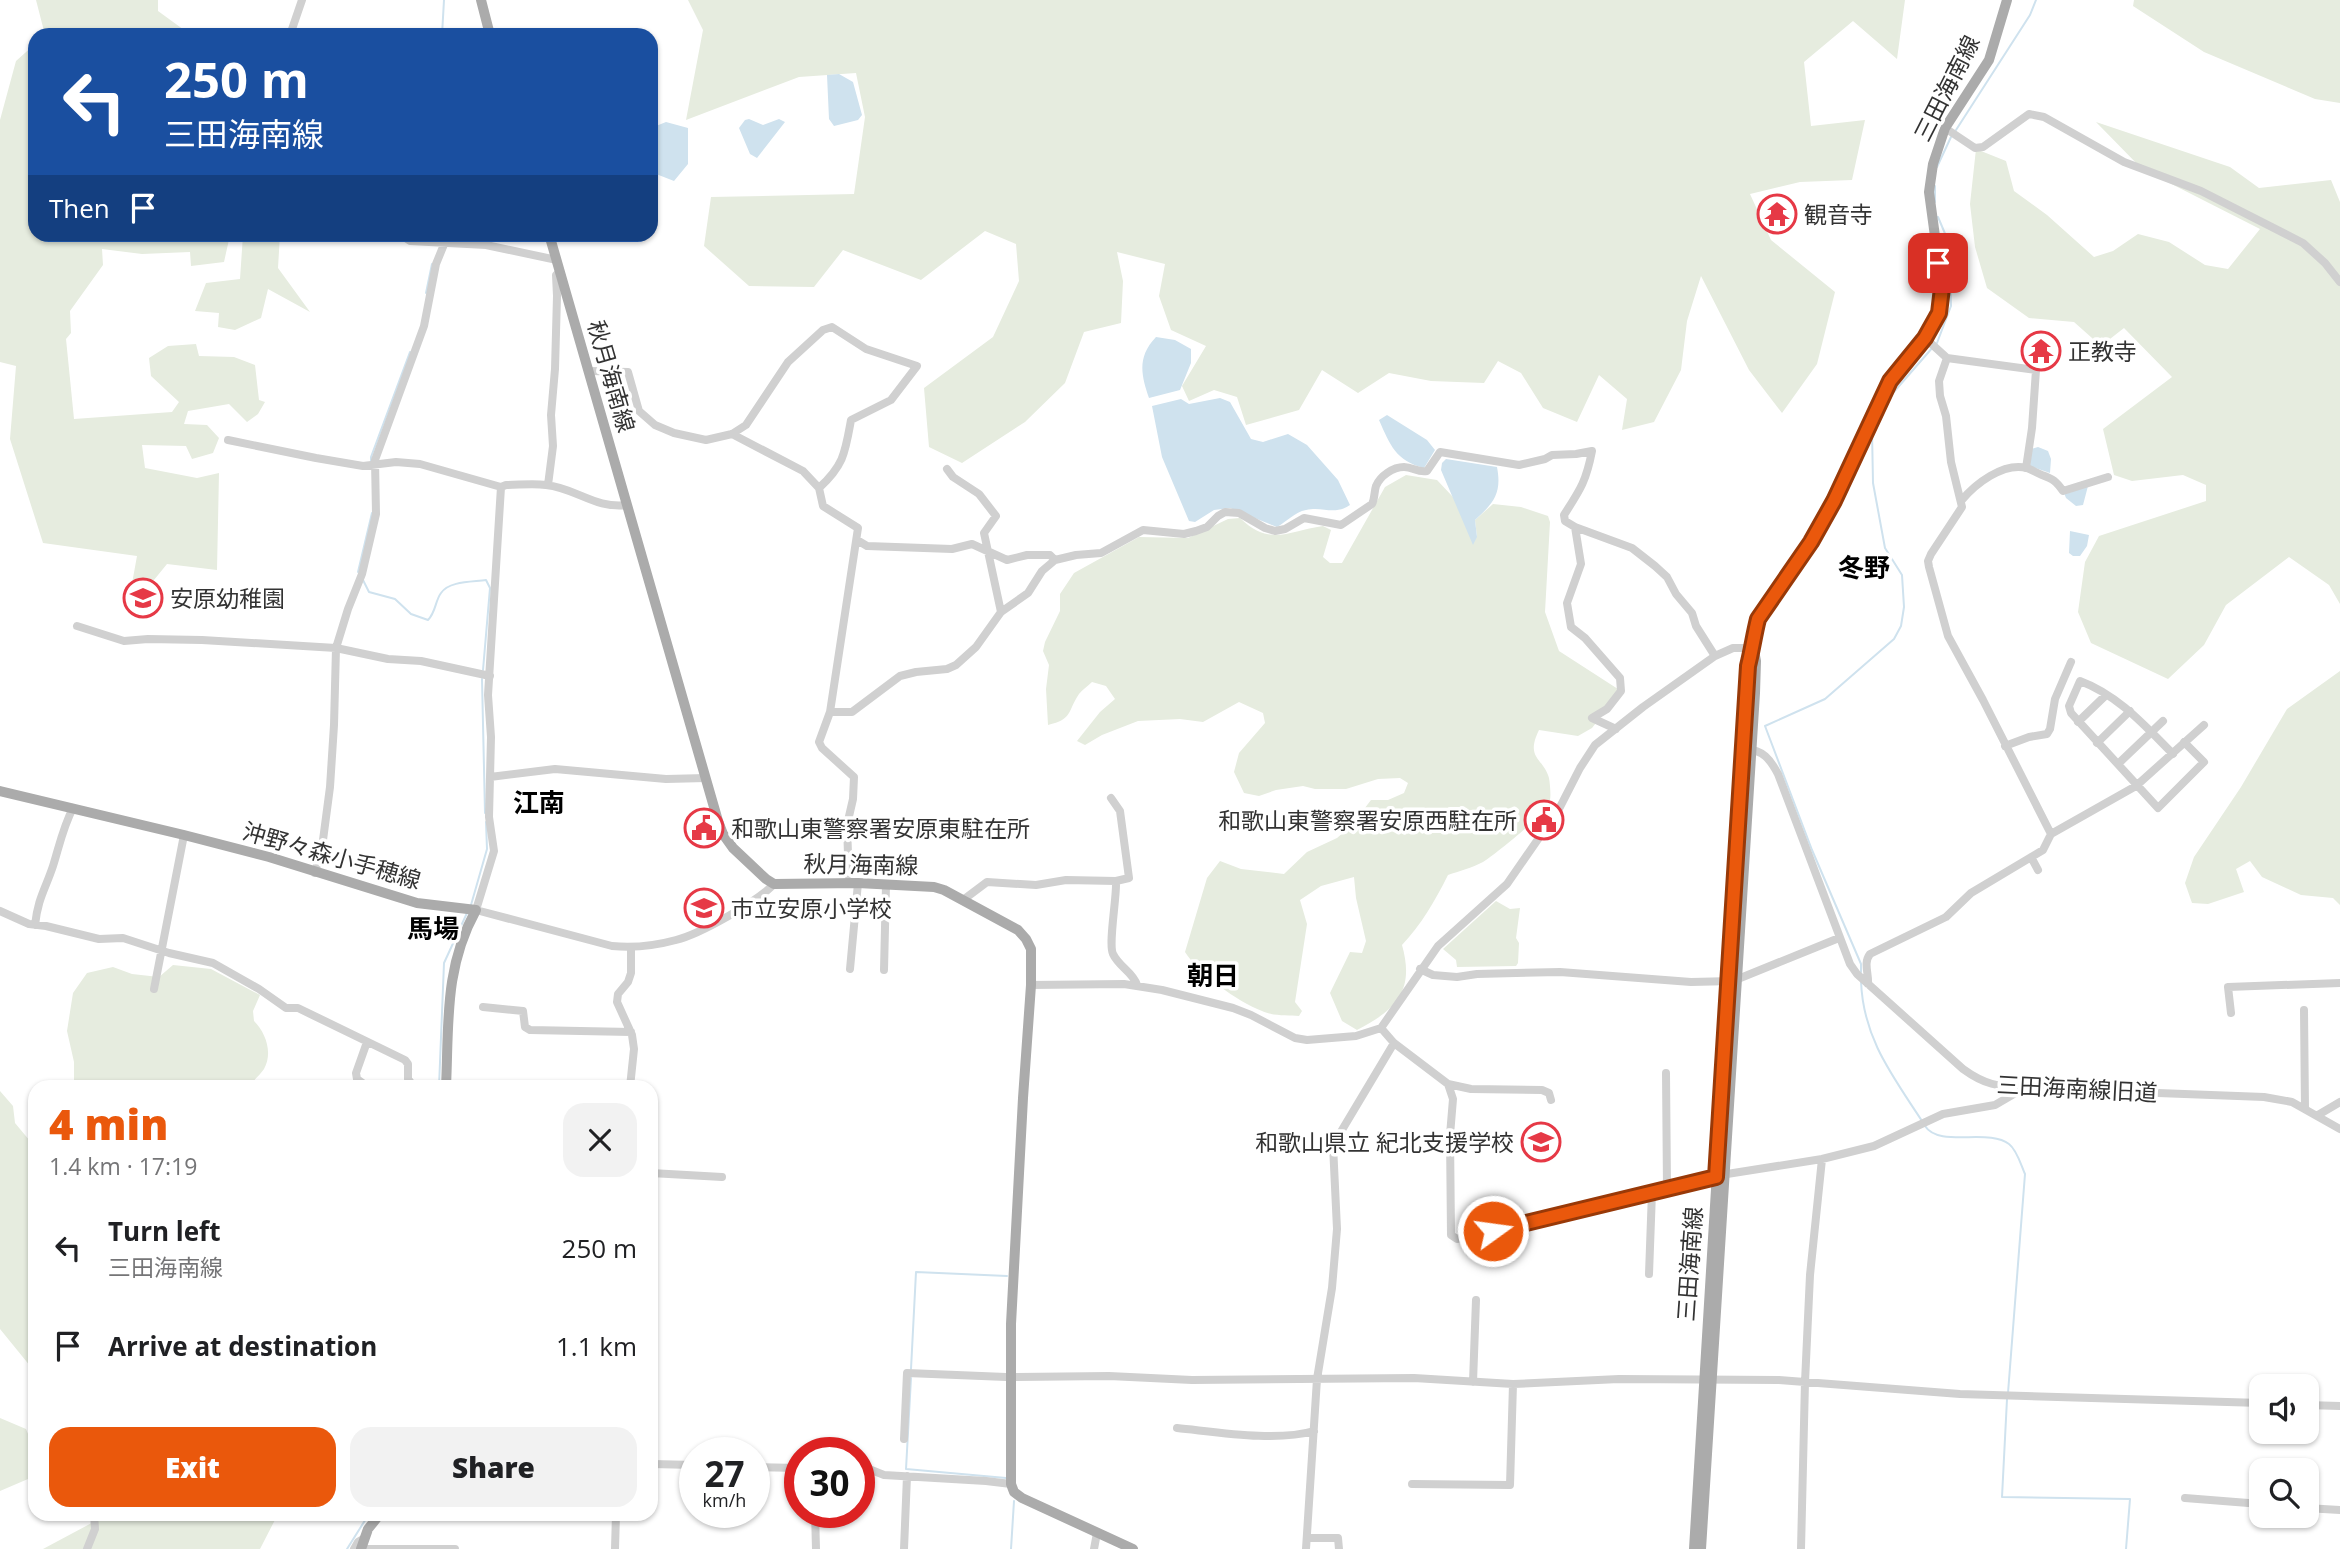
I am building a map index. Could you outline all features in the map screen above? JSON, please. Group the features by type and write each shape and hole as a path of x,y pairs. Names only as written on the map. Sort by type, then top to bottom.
{"main road":[{"path":"481,0 488,28"},
{"name":"三田海南線","path":"1694,1549 1747,749 1756,661 1753,648 1758,619 1811,542 1834,501 1885,390 1925,338 1939,313 1942,288 1928,192 1933,164 1945,128 1989,60 2007,0"},
{"name":"秋月海南線","path":"551,242 718,821 727,842 774,884 925,885 944,890 1018,930 1031,949 1013,1279 1011,1484"},
{"name":"沖野々森小手穂線","path":"0,791 184,835 416,903 476,910"},
{"path":"446,1080 450,987 458,951 476,910"},
{"name":"三田海南線","path":"1701,1549 1707,1379"},
{"path":"1011,1484 1014,1492 1022,1498 1133,1549"},
{"path":"361,1546 374,1521"}],"street":[{"path":"292,28 302,0"},
{"path":"1945,128 1975,148 1983,147 2029,114 2044,117 2123,162 2201,191 2304,243 2340,282"},
{"path":"315,873 323,840 330,787 336,648 362,574 376,514 375,465 384,433 424,326 436,264 445,242 504,248 558,265 551,415 553,446 548,485"},
{"path":"590,371 628,372 639,411 655,425 674,433 706,440 732,434 746,425 788,362 823,330 832,327 866,349 917,366 891,401 851,420 845,453 835,473 819,488"},
{"path":"1925,338 1947,358 2036,370 2026,468"},
{"path":"1947,358 1939,381 1940,396 1962,507 1931,554 1929,567 1948,636 2051,834"},
{"path":"732,434 803,471 819,488 823,506 858,528 830,712 820,742 822,748 855,777 847,825 853,883 850,969"},
{"path":"228,440 363,466 396,462 419,464 501,487 548,485 580,495 595,503 627,505"},
{"path":"830,712 852,712 900,676 947,670 956,665 976,647 1002,612 1028,593 1042,571 1055,560 1076,555 1101,554 1143,530 1184,534 1196,531 1207,527 1225,512 1239,513 1275,531 1285,529 1304,518 1340,525 1372,504 1381,478 1394,469 1405,467 1421,473 1427,471 1440,452 1519,465 1552,455 1592,451 1587,477 1580,493 1564,515 1565,521 1632,548 1655,566 1667,577 1676,594 1692,612 1696,626 1715,656"},
{"path":"1961,501 1969,491 2007,469 2026,468 2056,479 2063,491 2108,477"},
{"path":"947,469 953,477 979,495 996,516 984,533 1002,612"},
{"path":"501,487 489,676 489,817 494,851 476,910 612,946 631,948 678,940 733,913 774,884"},
{"path":"1575,527 1581,564 1567,603 1571,627 1585,638 1620,678 1621,691 1607,709 1592,718 1616,729"},
{"path":"857,540 867,546 952,549 972,544 1007,560 1027,555 1050,555 1055,560"},
{"path":"76,626 124,641 202,640 336,648 387,659 421,661 489,676"},
{"path":"1031,985 1137,985 1233,1008 1295,1038 1334,1039 1381,1028 1420,969 1449,934 1507,884 1559,809 1595,745 1643,706 1715,656 1733,648 1753,648"},
{"path":"2005,746 2047,734 2055,698 2071,662"},
{"path":"2173,754 2130,712 2092,685 2080,681 2069,706 2071,713 2158,808 2204,762 2184,743"},
{"path":"2078,722 2106,695"},
{"path":"2098,743 2130,712"},
{"path":"2118,764 2163,721"},
{"path":"1867,983 1866,959 1870,954 1946,917 1971,893 2043,850 2051,834 2136,786 2204,725"},
{"name":"三田海南線旧道","path":"1747,749 1768,757 1778,774 1850,964 1867,983 1978,1079 1992,1085 2024,1088 2264,1097 2292,1102 2340,1129"},
{"path":"490,777 555,769 666,779 706,778"},
{"path":"963,900 987,883 1036,886 1066,880 1116,881 1129,878 1120,811 1111,798"},
{"path":"35,925 41,893 73,808"},
{"path":"154,989 184,835"},
{"path":"2031,857 2038,870"},
{"path":"1116,881 1111,952 1120,966 1134,977 1137,985"},
{"path":"884,970 886,885"},
{"path":"0,911 35,925 99,939 123,938 213,963 286,1007 298,1008 405,1060 408,1064 409,1080"},
{"path":"1420,969 1433,975 1457,977 1560,972 1691,982 1732,980 1839,938"},
{"path":"630,1080 634,1049 631,1032 617,1002 618,994 628,982 631,973 631,948"},
{"path":"2231,1013 2228,987 2340,983"},
{"path":"483,1007 523,1011 525,1027 530,1030 631,1032"},
{"path":"2304,1010 2305,1108"},
{"path":"1381,1028 1394,1043 1448,1084 1471,1089 1542,1090 1549,1093 1551,1100"},
{"path":"358,1080 356,1073 367,1042"},
{"path":"1306,1549 1317,1379 1332,1288 1337,1229 1333,1144 1394,1043"},
{"path":"1666,1073 1667,1189"},
{"path":"1448,1084 1453,1099 1450,1135 1451,1235 1457,1239 1720,1176 1822,1159 1874,1146 1943,1114 1995,1105 2024,1088"},
{"path":"2319,1115 2340,1102"},
{"path":"1801,1549 1810,1275 1822,1159"},
{"path":"658,1173 722,1177"},
{"path":"1649,1274 1652,1192"},
{"path":"1473,1382 1476,1300"},
{"path":"904,1439 907,1373 1192,1380 1415,1378 1513,1384 1619,1379 1707,1379 1805,1382 1960,1394 2249,1403"},
{"path":"1412,1484 1510,1485 1513,1384"},
{"path":"2319,1405 2340,1406"},
{"path":"1177,1428 1244,1434 1299,1435 1314,1431"},
{"path":"658,1464 679,1465"},
{"path":"875,1471 884,1475 986,1480 1011,1484"},
{"path":"904,1549 907,1476"},
{"path":"2185,1498 2249,1503"},
{"path":"2319,1509 2340,1510"},
{"path":"87,1549 95,1530 94,1521"},
{"path":"615,1549 616,1521"},
{"path":"815,1528 816,1549"},
{"path":"1094,1549 1097,1533"},
{"path":"1307,1538 1338,1538 1339,1549"},
{"path":"354,1549 358,1542 361,1546 391,1549 455,1549"}],"shaded area":[{"path":"36,0 158,0 158,11 181,28 43,28"},
{"path":"688,0 1905,0 1897,59 1853,21 1804,62 1811,126 1865,120 1852,180 1800,182 1750,194 1771,240 1835,292 1817,364 1782,413 1749,370 1701,276 1687,321 1681,370 1654,422 1622,430 1627,399 1599,375 1577,422 1543,408 1521,373 1498,361 1484,383 1431,381 1389,373 1358,393 1322,370 1299,410 1246,425 1237,397 1214,390 1189,401 1182,386 1206,346 1171,330 1159,296 1165,264 1117,252 1123,281 1121,323 1084,332 1065,383 1025,422 962,463 929,447 924,388 993,337 1019,281 1016,244 985,231 921,280 843,250 814,287 749,286 704,246 711,197 854,194 865,117 856,73 799,77 686,120 703,30"},
{"path":"2134,0 2340,0 2340,103 2315,99 2204,52 2133,6"},
{"path":"28,50 28,242 228,242 224,262 191,266 190,252 142,254 102,249 103,265 70,311 71,333 66,339 74,419 172,412 179,402 151,376 149,358 168,346 196,344 199,356 234,357 255,365 259,400 265,402 258,414 247,422 229,404 188,411 184,424 207,425 219,438 213,453 192,459 186,446 142,445 145,468 197,478 219,473 217,570 167,564 145,591 131,589 137,556 43,543 10,439 16,366 0,362 0,120 16,61"},
{"path":"2096,122 2230,167 2259,188 2331,180 2340,202 2340,604 2329,585 2289,557 2226,605 2204,645 2168,679 2091,643 2078,612 2085,562 2099,536 2206,501 2206,485 2183,475 2132,481 2114,475 2103,429 2172,377 2124,328 2101,346 2074,322 2029,318 1987,288 1975,247 1970,204 1976,149 2006,161 2014,191 2047,215 2094,257 2113,251 2138,234 2169,242 2205,265 2228,269 2260,229 2142,169"},
{"path":"243,242 280,242 278,268 310,312 268,289 261,318 235,330 218,327 219,313 195,311 206,283 240,279"},
{"path":"1406,475 1437,480 1453,497 1477,537 1475,520 1493,504 1521,507 1548,516 1550,522 1545,612 1559,651 1621,691 1592,728 1578,736 1539,730 1534,752 1549,778 1550,800 1547,806 1520,833 1483,862 1448,875 1427,912 1402,945 1406,975 1399,997 1382,1015 1357,1030 1342,1021 1330,993 1350,952 1362,953 1366,941 1354,877 1321,886 1300,900 1307,924 1295,1002 1302,1011 1299,1016 1275,1015 1252,1007 1209,978 1185,952 1207,878 1220,861 1241,869 1284,874 1307,852 1337,838 1351,826 1371,800 1388,800 1404,793 1408,783 1400,778 1378,779 1346,789 1315,789 1303,786 1259,796 1244,793 1234,772 1239,753 1265,723 1263,713 1239,702 1203,722 1180,719 1138,721 1085,745 1077,741 1100,712 1115,699 1106,686 1092,682 1079,694 1066,717 1048,725 1046,689 1049,665 1043,651 1060,611 1060,594 1074,573 1139,537 1188,538 1228,519 1240,518 1251,527 1270,535 1323,526 1331,530 1323,557 1330,563 1342,563 1385,487"},
{"path":"2340,671 2340,905 2333,898 2301,895 2262,877 2250,861 2236,869 2244,892 2208,904 2192,903 2185,883 2194,857 2241,787 2287,709"},
{"path":"1496,901 1510,909 1520,908 1516,938 1519,943 1518,963 1516,966 1457,967 1456,960 1443,949"},
{"path":"173,965 211,969 260,995 253,1011 254,1021 265,1037 268,1056 267,1063 254,1080 74,1080 74,1062 67,1031 73,993 87,973 113,967 132,974 159,977"},
{"path":"0,1091 13,1106 15,1123 28,1139 28,1363 0,1329"},
{"path":"0,1418 26,1429 28,1479 0,1491"},
{"path":"95,1521 274,1521 260,1549 43,1549"}],"water":[{"path":"839,74 853,82 862,115 858,120 834,126 829,119 827,75"},
{"path":"749,119 763,125 779,119 785,122 757,158 750,154 739,128"},
{"path":"666,122 688,128 688,164 674,181 658,175 658,125"},
{"path":"1156,337 1175,340 1191,349 1191,363 1180,390 1149,398 1142,366 1146,352"},
{"path":"1220,398 1230,402 1251,439 1263,442 1288,434 1307,445 1338,480 1350,505 1338,510 1302,511 1277,527 1230,508 1214,510 1195,522 1189,521 1162,457 1152,406 1181,399 1189,404"},
{"path":"1387,415 1427,440 1435,450 1424,468 1407,461 1395,451 1379,420"},
{"path":"2038,447 2048,451 2051,459 2050,473 2030,466 2031,449"},
{"path":"1446,459 1497,467 1497,491 1492,503 1475,520 1477,537 1473,545 1441,470"},
{"path":"2088,486 2083,505 2076,506 2066,498 2064,493"},
{"path":"2070,531 2089,535 2087,546 2080,556 2069,553"}],"waterway":[{"path":"442,28 444,0"},
{"path":"1956,130 2030,15 2036,0"},
{"path":"1937,167 1951,137"},
{"path":"1935,186 1935,202"},
{"path":"1937,343 1951,306 1949,243 1938,217"},
{"path":"426,293 432,264"},
{"path":"1886,401 1933,347"},
{"path":"371,462 410,352"},
{"path":"1861,972 1861,964 1812,850 1765,726 1825,699 1894,639 1901,626 1904,607 1902,575 1885,548 1873,483 1872,431"},
{"path":"358,572 372,513"},
{"path":"363,580 369,592 395,599 411,614 428,620 439,596 449,586 486,580 490,588 483,670"},
{"path":"482,679 485,813"},
{"path":"471,905 487,849 486,822"},
{"path":"439,1080 444,963 467,913"},
{"path":"1861,981 1863,1001 1873,1038 1890,1072 1922,1121"},
{"path":"1925,1126 1941,1136 1989,1138 2009,1144 2019,1158 2025,1174 2008,1393"},
{"path":"911,1369 916,1272 1007,1276"},
{"path":"911,1378 906,1469 1006,1478"},
{"path":"2007,1399 2002,1497 2130,1499 2126,1549"},
{"path":"1011,1549 1014,1501"},
{"path":"347,1549 365,1521"}],"place":[{"name":"観音寺","path":"1777,214"},
{"name":"正教寺","path":"2041,351"},
{"name":"安原幼稚園","path":"143,598"},
{"name":"和歌山東警察署安原西駐在所","path":"1544,820"},
{"name":"和歌山東警察署安原東駐在所","path":"704,828"},
{"name":"市立安原小学校","path":"704,908"},
{"name":"和歌山県立 紀北支援学校","path":"1541,1142"}],"district":[{"name":"冬野","path":"1864,567"},
{"name":"江南","path":"539,802"},
{"name":"馬場","path":"433,928"},
{"name":"朝日","path":"1213,975"}],"route":[{"path":"1493,1231 1716,1177 1748,666 1758,619 1811,542 1834,501 1890,381 1925,338 1939,313 1942,288 1938,263"}]}
